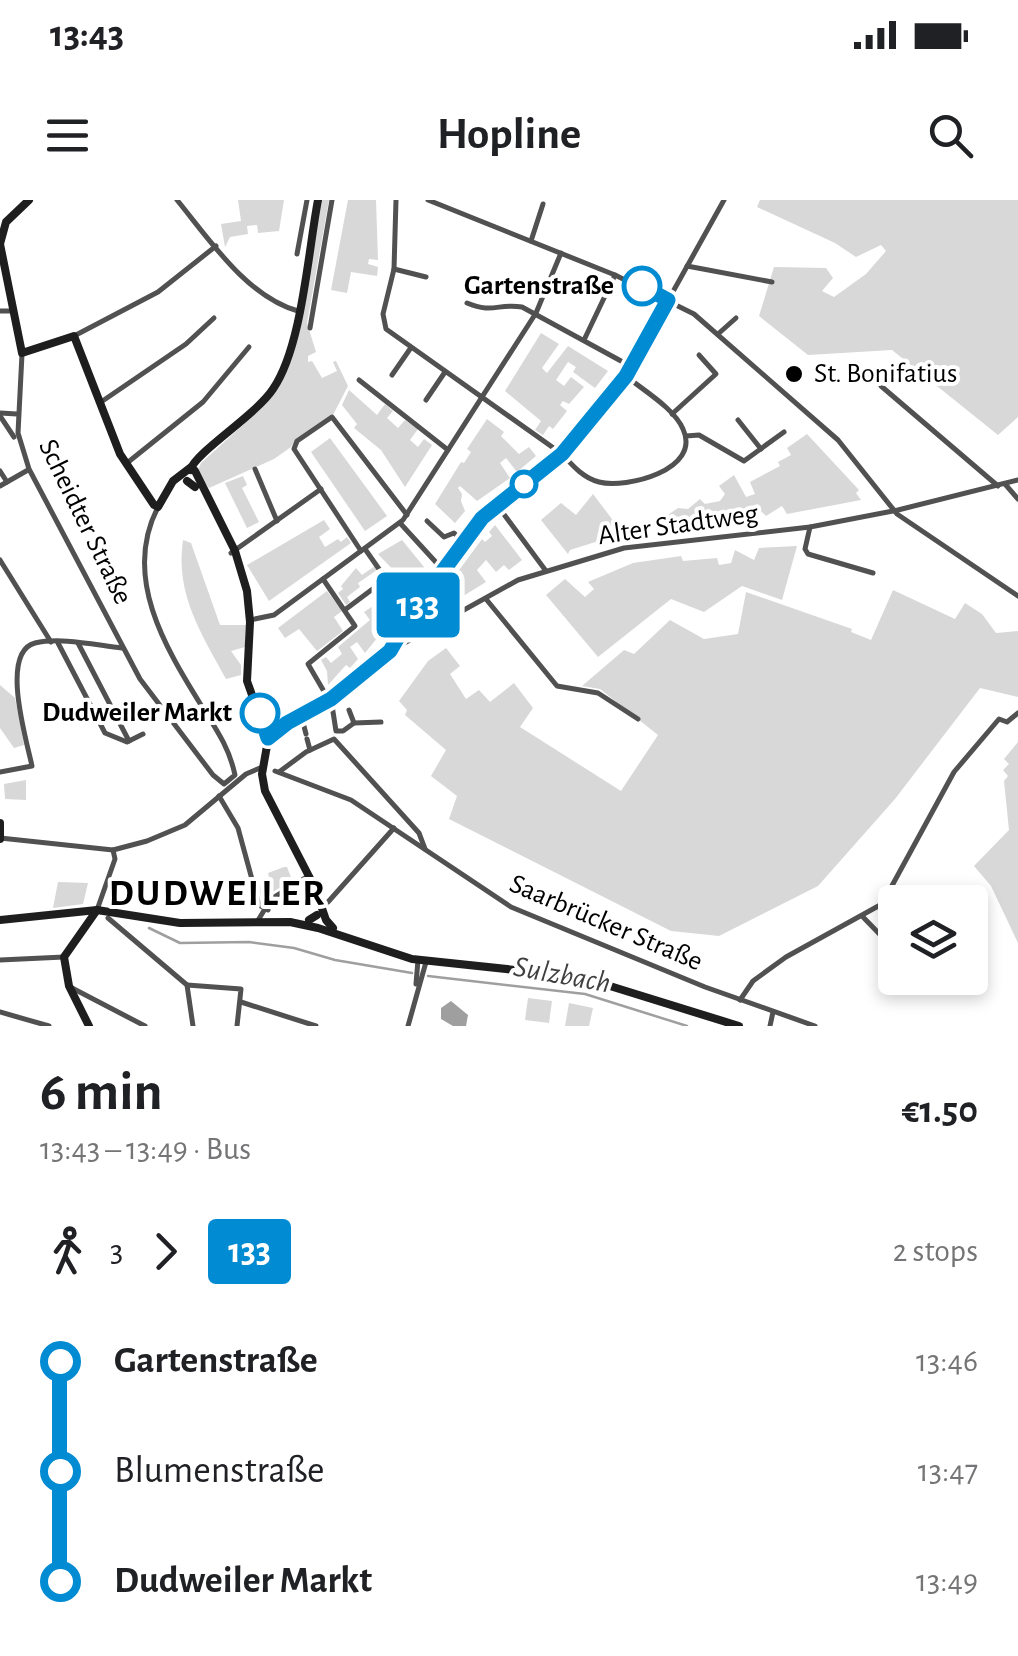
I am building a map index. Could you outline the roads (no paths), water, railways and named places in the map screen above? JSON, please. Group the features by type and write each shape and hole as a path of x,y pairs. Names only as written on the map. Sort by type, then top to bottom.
{"street":[{"name":"Scheidter Straße","path":"29,200 6,222 0,244 22,353 18,433 29,469 122,648 154,699 219,783 224,784 235,776 228,750 153,617 144,567 149,532 158,507"},
{"path":"178,200 263,293 298,311"},
{"path":"297,254 307,200"},
{"path":"315,922 321,905 264,790 262,774 268,738 247,680 250,620 246,591 233,552 191,478 197,458 248,418 274,388 287,359 318,200"},
{"path":"310,328 332,200"},
{"path":"396,200 394,269 383,320 388,331 562,454 592,480 636,482 670,468 682,454 686,436 672,414 626,376"},
{"path":"428,200 616,274 694,314 843,445 894,510 1018,596"},
{"path":"390,651 482,518 562,454 626,376 724,200"},
{"path":"531,241 543,204"},
{"path":"22,353 74,336 158,292 216,246"},
{"path":"250,620 271,617 407,515 536,313 560,253"},
{"path":"687,266 772,282"},
{"path":"394,269 426,278"},
{"path":"584,340 616,274"},
{"path":"467,303 487,311 512,306 536,313 632,366"},
{"path":"0,311 16,311"},
{"path":"99,403 186,344 214,318"},
{"path":"718,334 736,318"},
{"path":"74,336 125,465 158,507 176,484 191,478"},
{"path":"125,465 203,402 249,347"},
{"path":"392,375 411,348"},
{"path":"672,414 716,374 699,355"},
{"path":"426,400 445,372"},
{"path":"358,380 448,450"},
{"path":"378,395 384,386"},
{"path":"881,386 1018,499"},
{"path":"14,437 0,415 17,414"},
{"path":"345,610 386,578 294,445 332,417 407,515"},
{"path":"738,420 761,449"},
{"path":"686,436 699,435 740,460 784,432"},
{"path":"0,471 3,484 29,469"},
{"path":"255,469 277,522"},
{"name":"Alter Stadtweg","path":"268,738 330,700 390,651 518,580 624,548 810,527 1018,480"},
{"path":"233,552 321,489"},
{"path":"496,505 546,571"},
{"path":"427,520 444,537 454,533 464,542"},
{"path":"400,522 443,570"},
{"path":"810,527 805,549 808,554 870,572 870,562"},
{"path":"0,560 55,642 104,733 129,741 143,734"},
{"path":"302,715 310,750 333,739 336,731 330,700 308,664 355,626 323,579"},
{"path":"486,599 557,686 598,693 638,719"},
{"path":"0,772 32,766 14,682 14,664 26,646 55,642 122,648"},
{"path":"78,643 129,741"},
{"path":"348,710 354,723"},
{"path":"740,1000 763,973 811,940 882,904 917,831 954,772 1000,719 1008,722 1018,713"},
{"path":"336,731 354,723 381,722"},
{"path":"104,733 121,725"},
{"path":"333,739 420,832 425,849"},
{"name":"Saarbrücker Straße","path":"310,750 277,771 342,795 511,906 740,1000 814,1026"},
{"path":"0,823 0,838 113,850 185,825 251,771 260,768"},
{"path":"221,798 238,828 258,903 276,919"},
{"path":"321,905 328,902 394,828"},
{"path":"89,1026 69,986 64,957 98,910 115,859 113,850"},
{"path":"255,921 308,876"},
{"path":"0,920 98,910 196,924 276,919 315,922 419,958 598,982 740,1026"},
{"path":"862,916 878,932"},
{"path":"108,918 186,984 241,989 237,1026"},
{"path":"315,922 419,958"},
{"path":"0,960 64,957"},
{"path":"408,1026 419,958"},
{"path":"186,984 193,1026"},
{"path":"69,986 145,1026"},
{"path":"241,1002 316,1026"},
{"path":"0,1012 49,1026"},
{"path":"770,1026 772,1012"}],"waterway":[{"name":"Sulzbach","path":"149,928 180,943 249,942 412,973"},
{"name":"Sulzbach","path":"428,976 585,994 687,1026"}],"place":[{"name":"Gartenstraße","path":"642,286"},
{"name":"St. Bonifatius","path":"794,374"},
{"name":"Dudweiler Markt","path":"260,713"}],"district":[{"name":"DUDWEILER","path":"218,894"}]}
